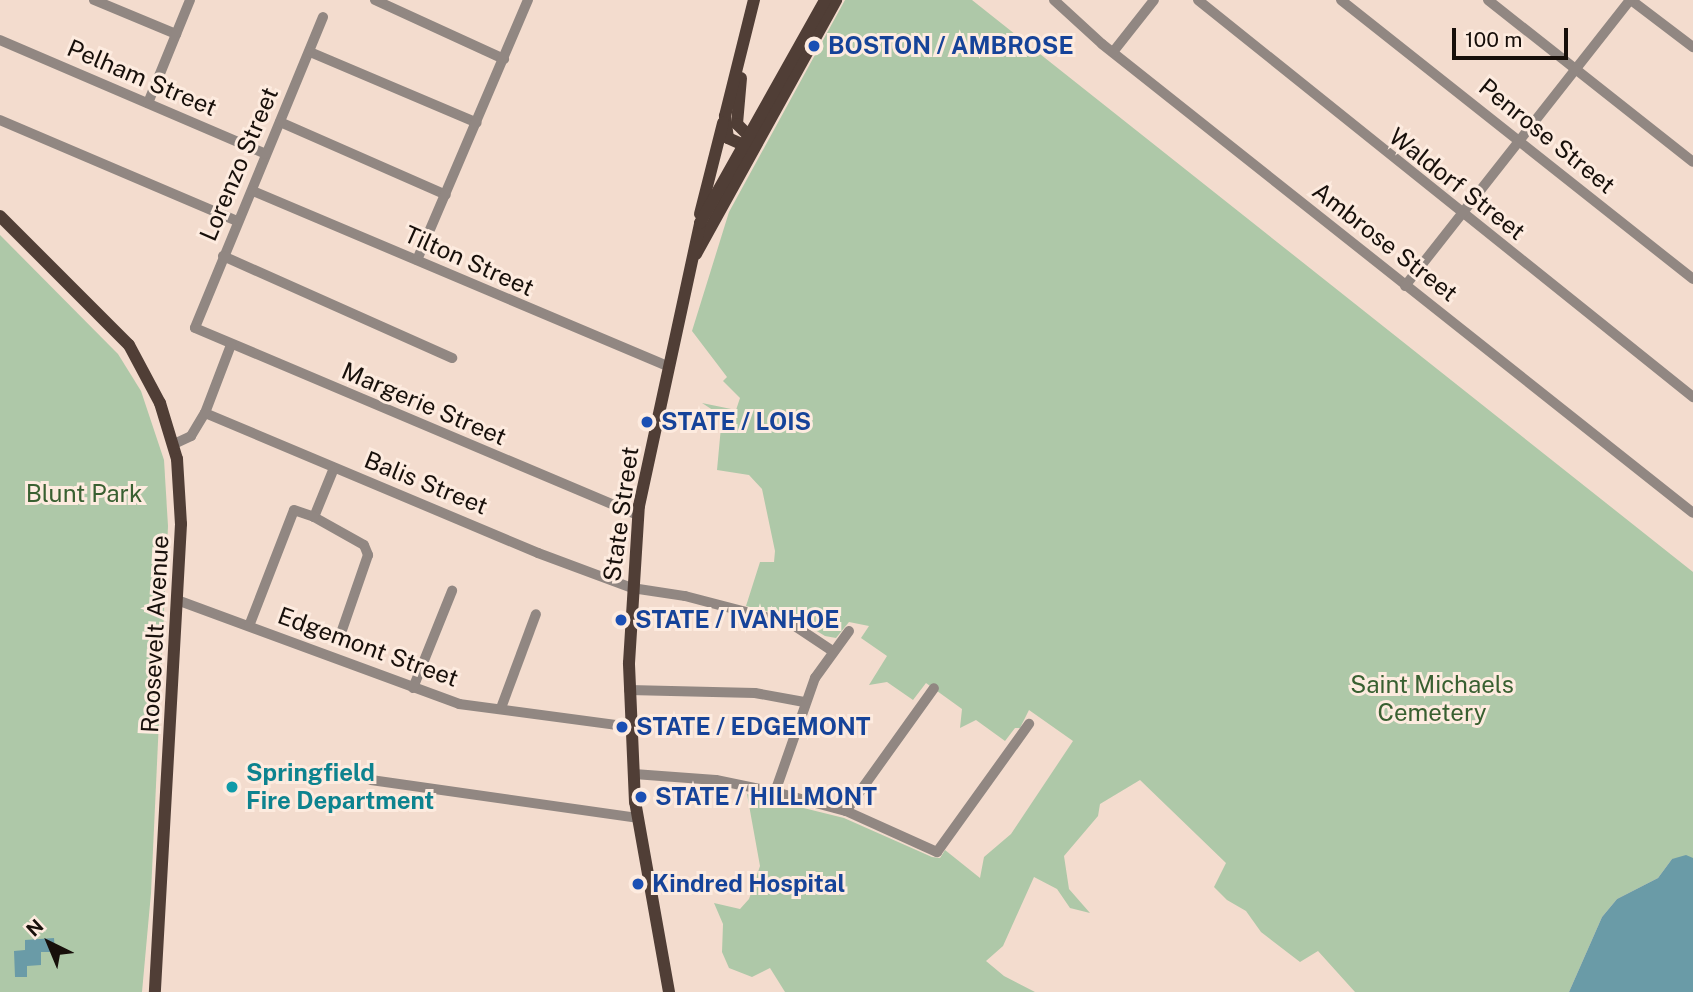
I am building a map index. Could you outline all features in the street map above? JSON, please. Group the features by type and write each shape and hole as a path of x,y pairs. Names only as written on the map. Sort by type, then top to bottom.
{"main road":[{"path":"700,223 754,0"},
{"path":"749,143 825,0"},
{"path":"749,143 836,0"},
{"path":"741,58 737,124 749,143"},
{"path":"725,116 729,138 749,143"},
{"name":"State Street","path":"668,992 637,818 634,774 629,690 632,588 638,515 696,254 700,223 749,143"},
{"name":"State Street","path":"696,254 749,143"},
{"name":"Roosevelt Avenue","path":"0,216 129,345 155,390 174,444 181,498 155,992"}],"street":[{"path":"94,0 176,34"},
{"path":"148,103 190,0"},
{"path":"374,0 504,59"},
{"path":"417,260 528,0"},
{"name":"Ambrose Street","path":"1054,0 1113,52 1693,513"},
{"path":"1113,52 1154,0"},
{"name":"Waldorf Street","path":"1198,0 1460,213 1693,397"},
{"name":"Penrose Street","path":"1341,0 1693,279"},
{"path":"1488,0 1693,162"},
{"path":"1405,286 1460,213 1521,141 1631,0 1693,47"},
{"name":"Lorenzo Street","path":"195,328 323,17"},
{"name":"Pelham Street","path":"0,40 267,154"},
{"path":"310,52 477,123"},
{"path":"0,120 237,221"},
{"path":"280,122 446,195"},
{"name":"Tilton Street","path":"253,191 669,367"},
{"path":"223,256 452,358"},
{"name":"Margerie Street","path":"195,328 638,515"},
{"path":"174,444 191,436 205,413 231,345"},
{"name":"Balis Street","path":"205,413 632,588 685,596 792,624 834,652"},
{"path":"314,517 334,468"},
{"path":"249,626 294,510 314,517 364,545 368,565 340,636"},
{"path":"413,688 452,592"},
{"name":"Edgemont Street","path":"177,600 459,704 632,727"},
{"path":"501,708 536,614"},
{"path":"775,792 804,702 849,631"},
{"path":"846,811 934,688"},
{"path":"629,690 755,693 804,702"},
{"path":"634,774 716,780 775,792 846,811 937,852 1029,724"},
{"path":"371,780 637,818"}],"green space":[{"name":"Saint Michaels Cemetery","path":"845,0 972,0 1693,572 1693,858 1672,859 1658,878 1617,899 1602,917 1569,992 1355,992 1318,951 1300,962 1261,932 1246,911 1227,900 1214,887 1226,863 1140,780 1100,804 1098,816 1064,856 1069,889 1090,913 1070,908 1057,889 1034,877 1003,946 986,961 1004,976 1035,992 785,992 770,968 752,977 729,968 722,952 723,924 714,903 740,909 749,899 760,866 747,794 844,818 932,857 940,858 945,850 980,878 984,857 1011,834 1073,741 1029,710 1020,728 1015,728 1005,741 976,720 960,728 962,709 926,683 913,700 887,682 869,685 887,656 861,638 869,626 849,622 836,638 825,636 797,619 746,606 760,562 774,562 775,551 762,489 749,475 717,470 722,416 702,403 736,410 740,398 723,381 727,377 692,331 729,212"},
{"name":"Blunt Park","path":"0,235 118,354 141,391 164,460 168,526 151,893 142,992 0,992"}],"water":[{"path":"1686,855 1693,858 1693,992 1569,992 1602,917 1617,899 1658,878 1672,859"},
{"path":"54,938 55,952 41,952 41,965 27,966 27,977 15,977 14,951 25,950 25,940"}],"place":[{"name":"BOSTON / AMBROSE","path":"814,46"},
{"name":"STATE / LOIS","path":"647,422"},
{"name":"STATE / IVANHOE","path":"621,620"},
{"name":"STATE / EDGEMONT","path":"622,727"},
{"name":"Springfield Fire Department","path":"232,787"},
{"name":"STATE / HILLMONT","path":"641,797"},
{"name":"Kindred Hospital","path":"638,884"}]}
